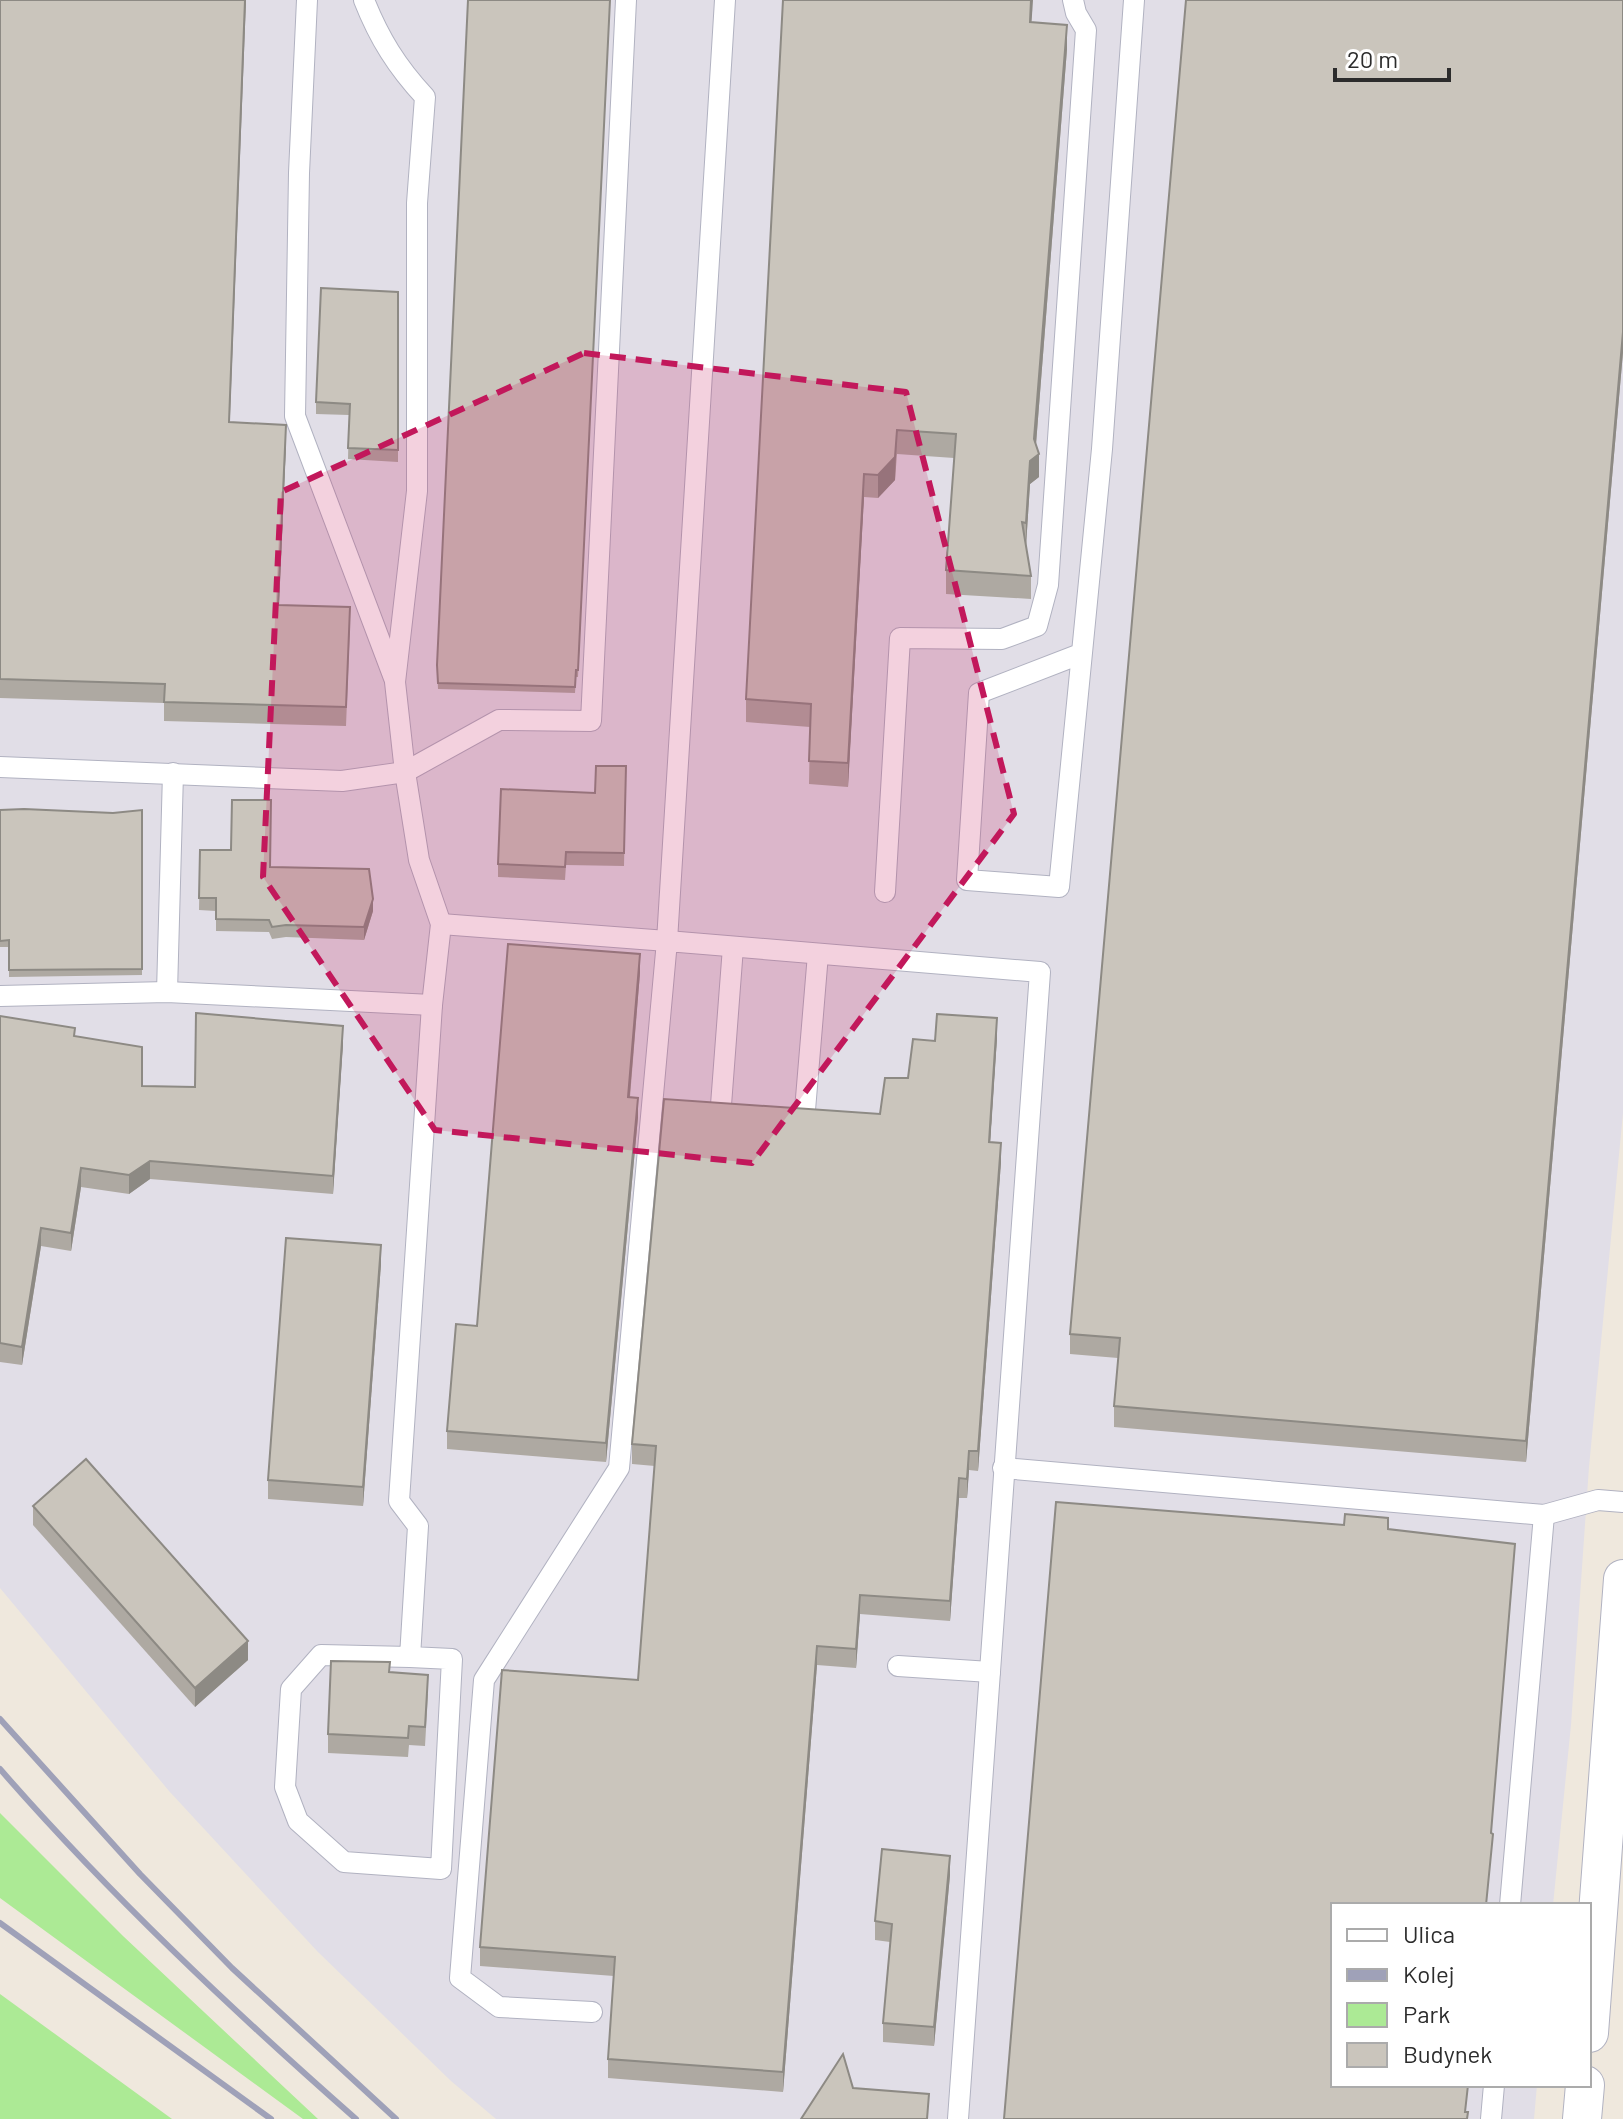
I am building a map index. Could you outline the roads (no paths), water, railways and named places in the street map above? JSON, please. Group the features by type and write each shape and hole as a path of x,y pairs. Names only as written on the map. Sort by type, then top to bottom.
{"street":[{"path":"1591,2006 1623,1579"},
{"path":"1582,2119 1585,2087"}],"lane":[{"path":"307,0 299,173 295,416 395,682"},
{"path":"364,0 383,43 399,69 425,97 417,203 417,491 395,682 419,860 441,924 432,1005 399,1501 418,1526 410,1657"},
{"path":"0,767 342,781 405,772 499,720 591,721 626,0"},
{"path":"592,2012 499,2007 460,1978 484,1680 619,1468 667,941 725,0"},
{"path":"885,892 900,638 1002,639 1037,626 1048,585 1086,30 1076,13 1073,0"},
{"path":"1080,654 979,693 967,880 1059,887 1102,449 1134,0"},
{"path":"167,992 173,773"},
{"path":"441,924 1040,972 958,2119"},
{"path":"721,1105 733,947"},
{"path":"805,1110 818,954"},
{"path":"0,996 167,992 432,1005"},
{"path":"1003,1468 1544,1515 1598,1500 1623,1502"},
{"path":"1510,1903 1544,1515"},
{"path":"321,1655 410,1657 452,1659 441,1869 344,1862 298,1821 285,1787 291,1689 321,1655"},
{"path":"898,1666 990,1672"},
{"path":"1491,2119 1494,2087"}],"railway":[{"path":"0,1719 140,1874 232,1968 396,2119"},
{"path":"0,1769 84,1861 172,1950 356,2119"},
{"path":"0,1923 271,2119"}]}
